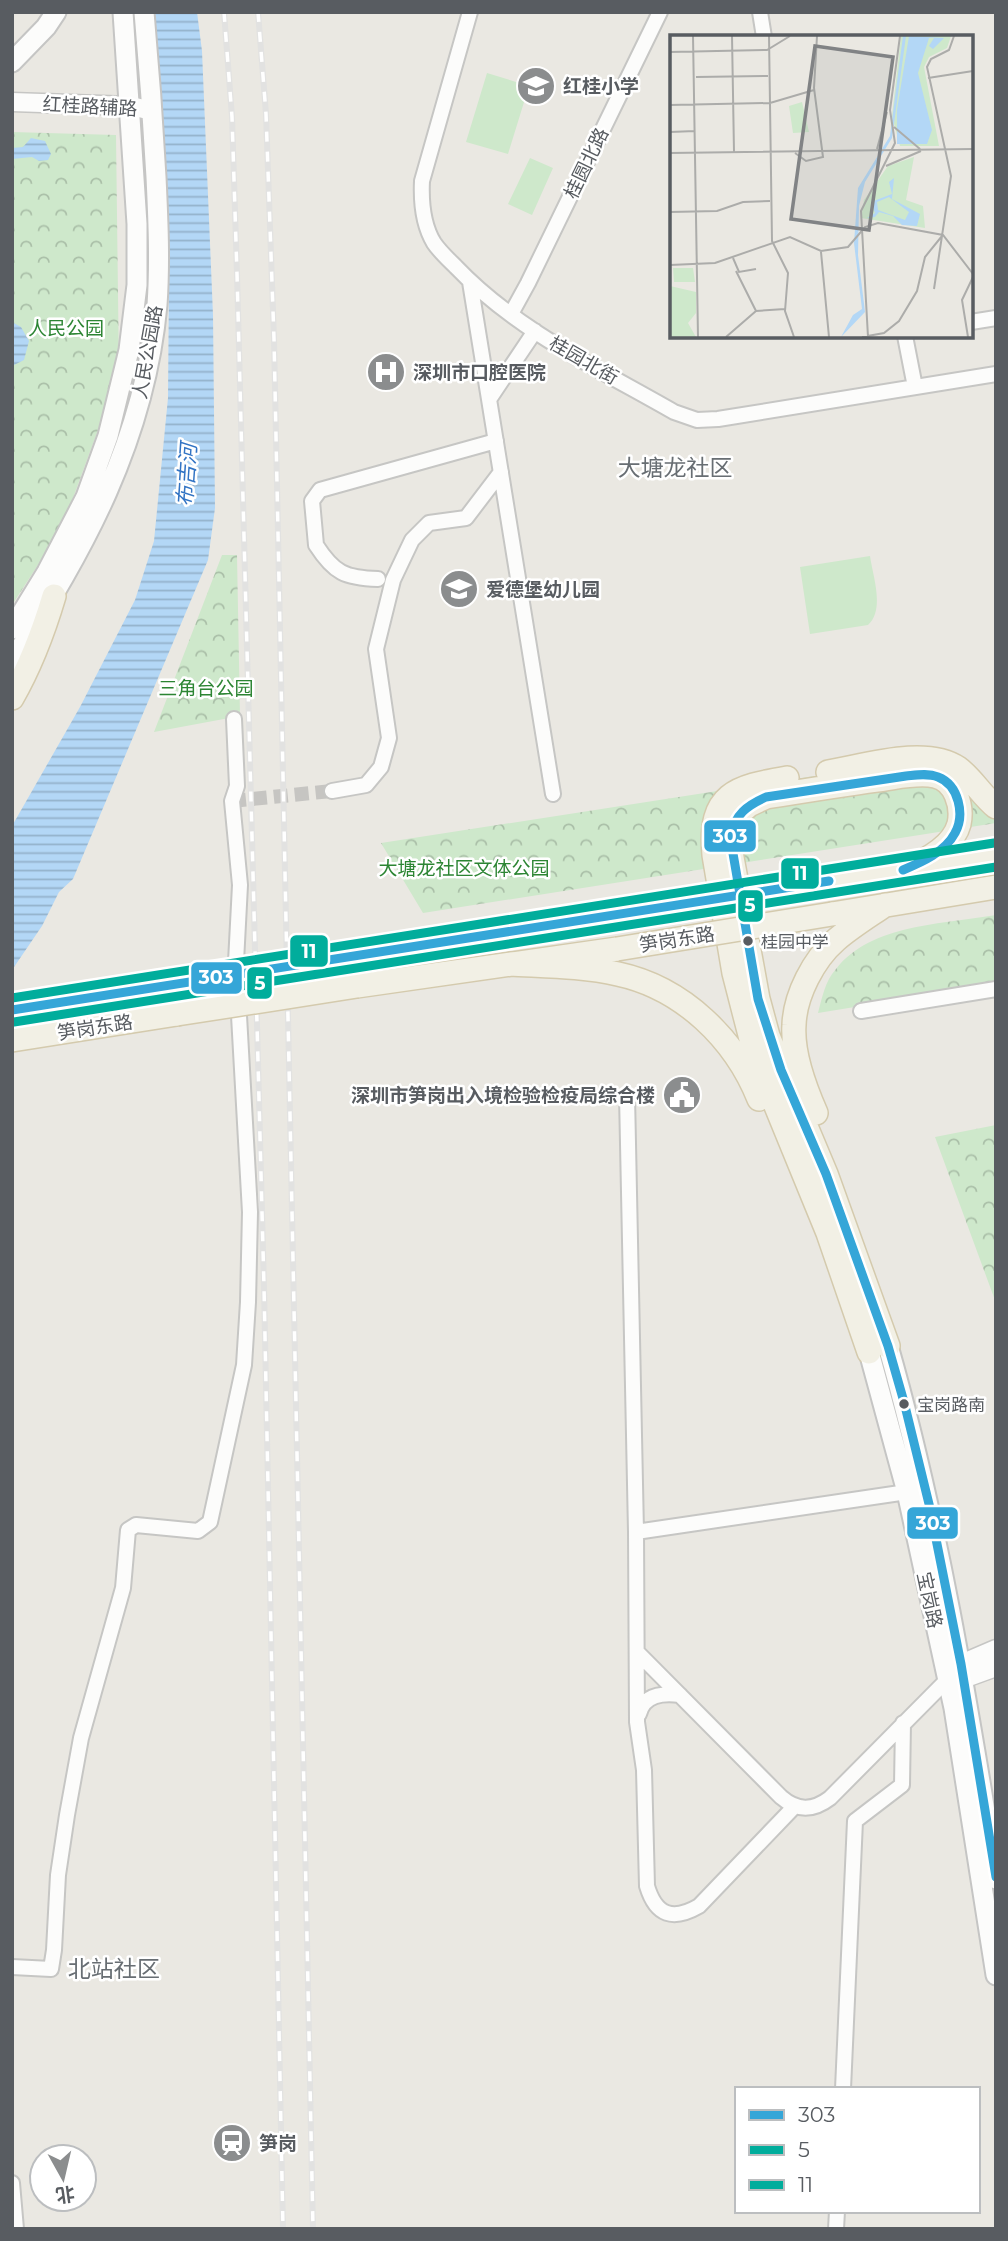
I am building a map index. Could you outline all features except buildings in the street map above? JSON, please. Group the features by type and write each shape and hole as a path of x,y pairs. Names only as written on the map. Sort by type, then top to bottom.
{"main road":[{"path":"12,45 41,12"},
{"path":"12,62 46,27 56,12"},
{"name":"人民公园路","path":"12,629 47,572 86,497 108,436 134,325 137,285 131,110 123,12"},
{"name":"人民公园路","path":"12,661 54,596 98,516 128,439 143,386 153,336 158,284 158,222 144,12"},
{"path":"12,698 30,668 54,596"},
{"path":"879,1349 762,1072 746,1021 734,973 712,842 716,818 730,795 751,784 922,758 947,762 958,768 996,807"},
{"path":"879,1349 826,1174 768,1036 756,988 731,852 733,825 749,805 766,797 907,776 938,776 950,783 955,793 960,815 959,825 942,847 903,870"},
{"name":"笋岗东路","path":"13,1009 996,855"},
{"name":"笋岗东路","path":"12,1040 617,949 996,887"},
{"path":"879,1349 881,1302 841,1168 802,1076 794,1025 807,978 820,957 835,941 885,905"},
{"path":"510,964 559,966 624,976 668,993 694,1010 719,1035 736,1056 754,1088 833,1281 879,1349"},
{"path":"12,1053 46,1035"},
{"name":"宝岗路","path":"879,1349 907,1492 957,1674 996,1975"},
{"name":"宝岗路","path":"879,1349 929,1504 957,1674 996,1879"}],"street":[{"name":"桂园北街","path":"470,12 422,181 426,224 435,244 470,282 535,331 674,412 697,420 718,419 996,374"},
{"name":"桂圆北路","path":"511,314 660,12"},
{"path":"760,12 764,35"},
{"name":"红桂路辅路","path":"12,102 152,111"},
{"name":"红桂路辅路","path":"12,114 114,116 131,110"},
{"path":"470,282 553,794"},
{"path":"973,322 996,318"},
{"path":"490,398 535,331"},
{"path":"905,338 915,387"},
{"path":"377,579 354,579 337,569 319,549 312,501 320,490 496,441"},
{"path":"332,791 366,785 382,767 389,738 376,649 393,580 412,540 429,523 466,518 501,472"},
{"path":"12,1967 51,1969 58,1875 67,1815 81,1738 124,1588 128,1530 136,1525 198,1531 210,1522 244,1365 250,1212 236,962 240,885 232,801 237,786 234,719"},
{"path":"861,1011 996,989"},
{"path":"627,1096 637,1722 644,1770 647,1886 657,1909 666,1914 677,1914 689,1912 699,1906 794,1807"},
{"path":"636,1532 907,1492"},
{"path":"637,1652 794,1807 811,1808 830,1798 903,1723 957,1674 996,1649"},
{"path":"957,1674 996,1667"},
{"path":"637,1722 641,1708 652,1697 680,1695"},
{"path":"842,2087 855,1821 902,1784 903,1723"},
{"path":"12,2183 16,2229"}],"green space":[{"path":"487,73 529,86 508,154 466,142"},
{"name":"人民公园","path":"12,132 116,135 119,373 62,528 12,605"},
{"path":"530,158 553,168 532,215 508,204"},
{"name":"三角台公园","path":"222,555 237,555 240,716 154,732"},
{"path":"870,556 877,602 873,618 868,625 810,634 800,567"},
{"name":"大塘龙社区文体公园","path":"925,759 996,812 996,823 423,913 381,843"},
{"path":"996,915 996,984 818,1013 824,990 832,974 851,954 868,943 910,928"},
{"path":"996,1125 996,1303 935,1137"}],"water":[{"name":"布吉河","path":"152,12 197,12 202,51 213,315 215,508 208,560 73,879 59,892 42,926 12,970 12,826 80,707 135,600 154,541 168,398 169,281 158,67"},
{"path":"31,138 45,141 51,154 48,160 39,161 32,157 12,159 12,148 23,147"},
{"path":"12,322 21,327 29,341 24,360 12,366"}],"tunnel":[{"path":"232,801 332,791"}],"railway":[{"path":"224,12 232,117 237,274 264,1287 283,2229"},
{"path":"258,12 266,114 274,339 313,2229"}],"transit line":[{"name":"303","path":"903,870 939,851 951,840 958,826 960,809 955,793 938,777 906,776 766,797 743,812 735,822 730,836 758,999 781,1070 826,1174 888,1346 904,1402 929,1504 961,1664 996,1877"},
{"name":"11","path":"12,998 994,843"},
{"name":"5","path":"14,1022 996,867"},
{"name":"303","path":"12,1010 829,881"}],"place":[{"name":"红桂小学","path":"536,86"},
{"name":"深圳市口腔医院","path":"386,372"},
{"name":"爱德堡幼儿园","path":"459,589"},
{"name":"桂园中学","path":"748,941"},
{"name":"深圳市笋岗出入境检验检疫局综合楼","path":"682,1095"},
{"name":"宝岗路南","path":"904,1404"},
{"name":"笋岗","path":"232,2143"}],"district":[{"name":"大塘龙社区","path":"675,468"},
{"name":"北站社区","path":"114,1969"}]}
